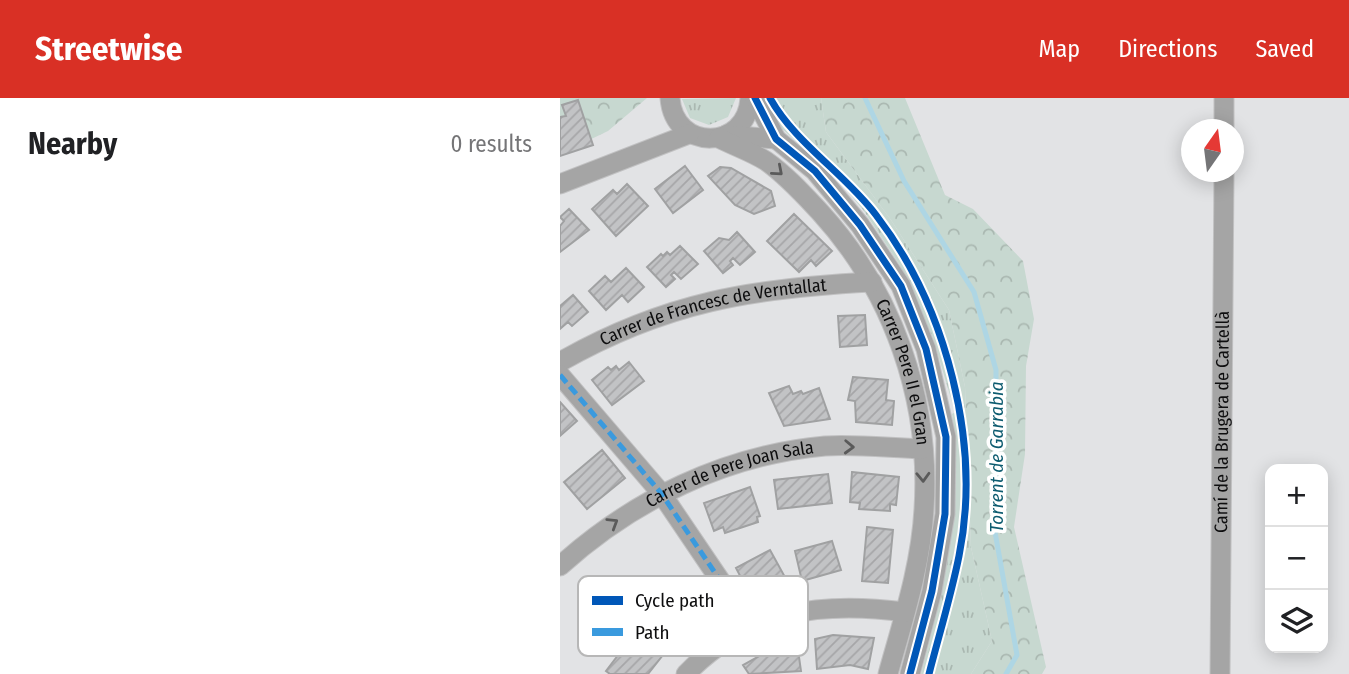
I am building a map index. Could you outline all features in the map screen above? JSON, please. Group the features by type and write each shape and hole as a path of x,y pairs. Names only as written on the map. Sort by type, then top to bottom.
{"street":[{"path":"670,98 671,109 678,123 689,134"},
{"path":"722,136 742,123 752,98"},
{"name":"Carrer Pere II el Gran","path":"752,98 776,139 815,171 860,225 901,286 926,349 946,437 945,514 932,591 910,674"},
{"path":"1224,98 1224,119"},
{"path":"560,184 689,134 776,139"},
{"name":"Carrer Pere II el Gran","path":"722,136 766,162 805,195 845,240 872,282 897,331 908,366 915,390 922,449 924,508 905,612 888,674"},
{"name":"Camí de la Brugera de Cartellà","path":"1220,674 1224,182"},
{"name":"Carrer de Francesc de Verntallat","path":"560,362 630,326 712,300 797,286 872,282"},
{"path":"560,374 661,493 717,576"},
{"name":"Carrer de Pere Joan Sala","path":"560,566 596,533 661,493 748,460 826,446 922,449"},
{"path":"808,609 864,607 905,612"},
{"path":"686,674 704,656"}],"green space":[{"path":"560,98 647,98 608,131 560,154"},
{"path":"736,98 728,117 709,125 690,118 682,99"},
{"path":"762,98 821,98 826,132 891,220 949,310 965,387 971,547 992,641 971,674 921,674 946,569 955,489 952,414 955,412 933,338 899,264 864,211 840,182 777,124"},
{"path":"821,98 905,98 945,195 973,209 1023,261 1034,319 1026,366 1025,454 1014,527 1046,667 1042,674 971,674 992,641 971,547 965,387 949,310 891,220 826,132"}],"building":[{"path":"578,100 593,145 560,156 560,117 566,116 562,105"},
{"path":"685,166 703,190 673,213 655,189"},
{"path":"720,167 731,168 771,191 775,206 754,214 735,205 708,176"},
{"path":"627,184 648,206 616,236 592,209 613,190 617,194"},
{"path":"569,209 589,230 560,252 560,226 564,221 560,217"},
{"path":"794,214 832,251 816,266 811,260 799,272 767,241"},
{"path":"737,232 755,252 740,265 733,258 730,261 733,265 723,273 704,251 719,238 729,240"},
{"path":"680,246 698,264 681,279 674,272 671,275 675,279 666,287 647,267 661,254 663,256 667,252 670,255"},
{"path":"626,268 644,287 628,302 622,295 606,310 589,291 605,276 611,282"},
{"path":"573,295 588,312 572,326 568,322 560,329 560,306"},
{"path":"865,315 867,345 840,347 838,316"},
{"path":"629,362 644,381 612,405 592,380 608,367 611,370 616,366 619,370"},
{"path":"853,377 888,380 886,400 894,401 892,425 856,422 855,401 848,400"},
{"path":"789,386 793,394 801,391 803,394 819,388 830,419 784,426 769,393"},
{"path":"560,402 577,421 560,436"},
{"path":"602,450 625,478 587,509 564,482"},
{"path":"852,472 899,477 896,505 890,504 890,511 859,509 860,503 850,502"},
{"path":"828,474 832,503 778,509 774,480"},
{"path":"750,487 760,516 757,517 758,522 725,533 723,527 714,531 704,503"},
{"path":"867,527 893,530 888,583 862,581"},
{"path":"832,541 841,570 808,579 808,576 801,576 795,551"},
{"path":"770,550 784,576 740,576 736,568"},
{"path":"833,635 874,638 868,669 850,665 817,669 815,639"},
{"path":"617,656 662,656 648,674 610,674 606,671"},
{"path":"759,656 799,656 801,671 749,674 743,665"}],"waterway":[{"name":"Torrent de Garrabia","path":"865,98 904,181 974,292 996,370 995,532 1017,655 1006,674"}],"marked path":[{"path":"560,375 661,493 717,576"}],"cycle path":[{"path":"755,98 776,139 815,171 860,225 901,286 926,349 946,437 945,514 932,591 910,674"},
{"path":"770,98 792,129 864,200 901,251 922,291 939,333 952,377 966,468 965,513 956,571 929,674"}]}
